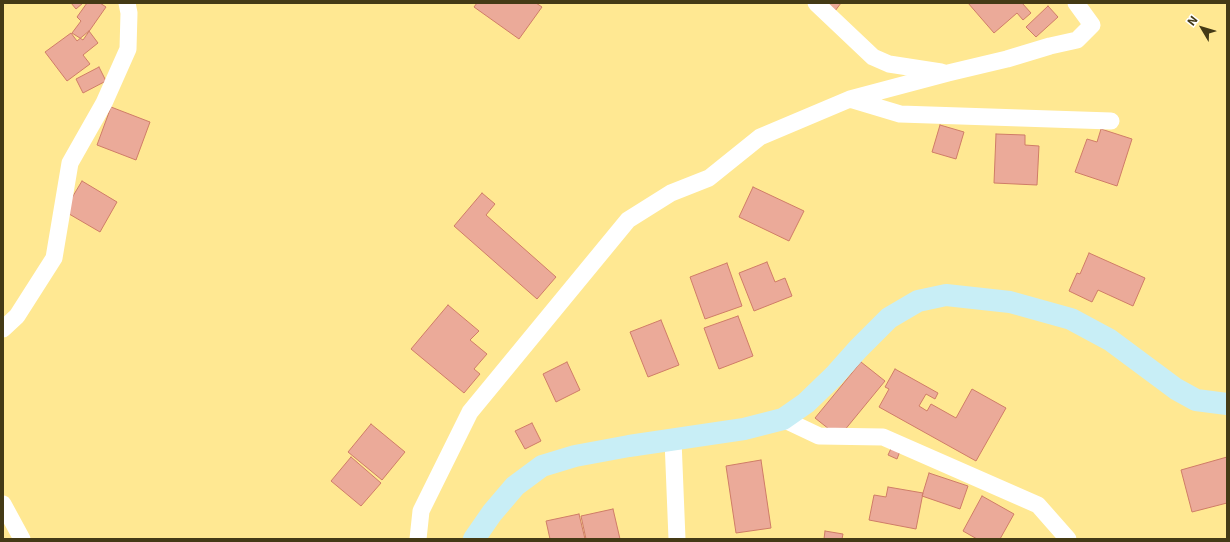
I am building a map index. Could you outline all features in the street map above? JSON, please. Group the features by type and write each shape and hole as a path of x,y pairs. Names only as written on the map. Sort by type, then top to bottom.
{"main road":[{"path":"474,539 492,513 515,486 542,466 575,456 744,429 783,419 806,403 834,376 858,348 889,318 918,301 946,296 1010,302 1071,319 1110,340 1176,389 1196,400 1227,404"}],"street":[{"path":"3,329 17,316 54,258 70,163 104,103 128,49 129,13 127,3"},
{"path":"816,3 873,56 889,64 948,73"},
{"path":"418,539 421,511 470,412 628,220 671,193 709,178 760,137 850,99 1077,40 1092,25 1076,3"},
{"path":"850,99 900,114 1111,121"},
{"path":"783,419 819,436 883,437 1038,505 1068,539"},
{"path":"673,440 677,539"},
{"path":"3,504 22,539"}],"building":[{"path":"71,3 83,3 76,9"},
{"path":"87,3 100,3 106,7 83,40 72,33 81,21 77,17"},
{"path":"477,3 536,3 542,7 519,39 474,7"},
{"path":"823,3 841,3 835,11"},
{"path":"968,3 1022,3 1031,13 1023,20 1017,13 994,33"},
{"path":"1048,6 1058,17 1036,37 1026,27"},
{"path":"89,31 98,43 83,55 90,64 67,81 45,52 71,33 77,41"},
{"path":"99,67 106,81 83,93 76,79"},
{"path":"111,107 150,122 136,160 97,145"},
{"path":"940,125 964,132 956,159 932,152"},
{"path":"1101,129 1132,139 1117,186 1075,172 1087,139 1097,142"},
{"path":"996,134 1025,135 1025,145 1039,146 1037,185 994,183"},
{"path":"82,181 117,202 100,232 64,211"},
{"path":"753,187 804,211 789,241 739,217"},
{"path":"482,193 495,204 486,215 556,277 537,299 454,226"},
{"path":"1089,253 1145,278 1133,306 1098,290 1092,302 1069,291 1077,273 1080,274"},
{"path":"767,262 775,282 785,278 792,296 754,311 739,273"},
{"path":"727,263 742,306 705,319 690,277"},
{"path":"448,305 479,331 470,340 487,354 474,369 480,374 464,393 411,349"},
{"path":"738,316 753,356 719,369 704,328"},
{"path":"661,320 679,365 648,377 630,332"},
{"path":"567,362 580,390 556,402 543,374"},
{"path":"861,362 885,381 839,437 815,418"},
{"path":"895,369 938,393 935,399 926,394 919,406 927,411 931,404 956,418 972,389 1006,408 976,461 879,407 889,389 885,387"},
{"path":"532,423 541,441 525,449 515,431"},
{"path":"371,424 405,452 382,480 348,452"},
{"path":"894,442 902,446 897,459 888,455"},
{"path":"351,457 381,483 361,506 331,481"},
{"path":"1227,457 1227,503 1192,512 1181,470"},
{"path":"761,460 771,528 736,533 726,466"},
{"path":"929,473 968,486 960,509 922,496"},
{"path":"888,487 923,493 916,529 869,520 874,495 886,497"},
{"path":"982,496 1014,514 1000,539 977,539 963,531"},
{"path":"613,509 620,539 586,539 581,516"},
{"path":"579,514 585,539 550,539 546,521"},
{"path":"825,531 843,534 842,539 824,539"}]}
